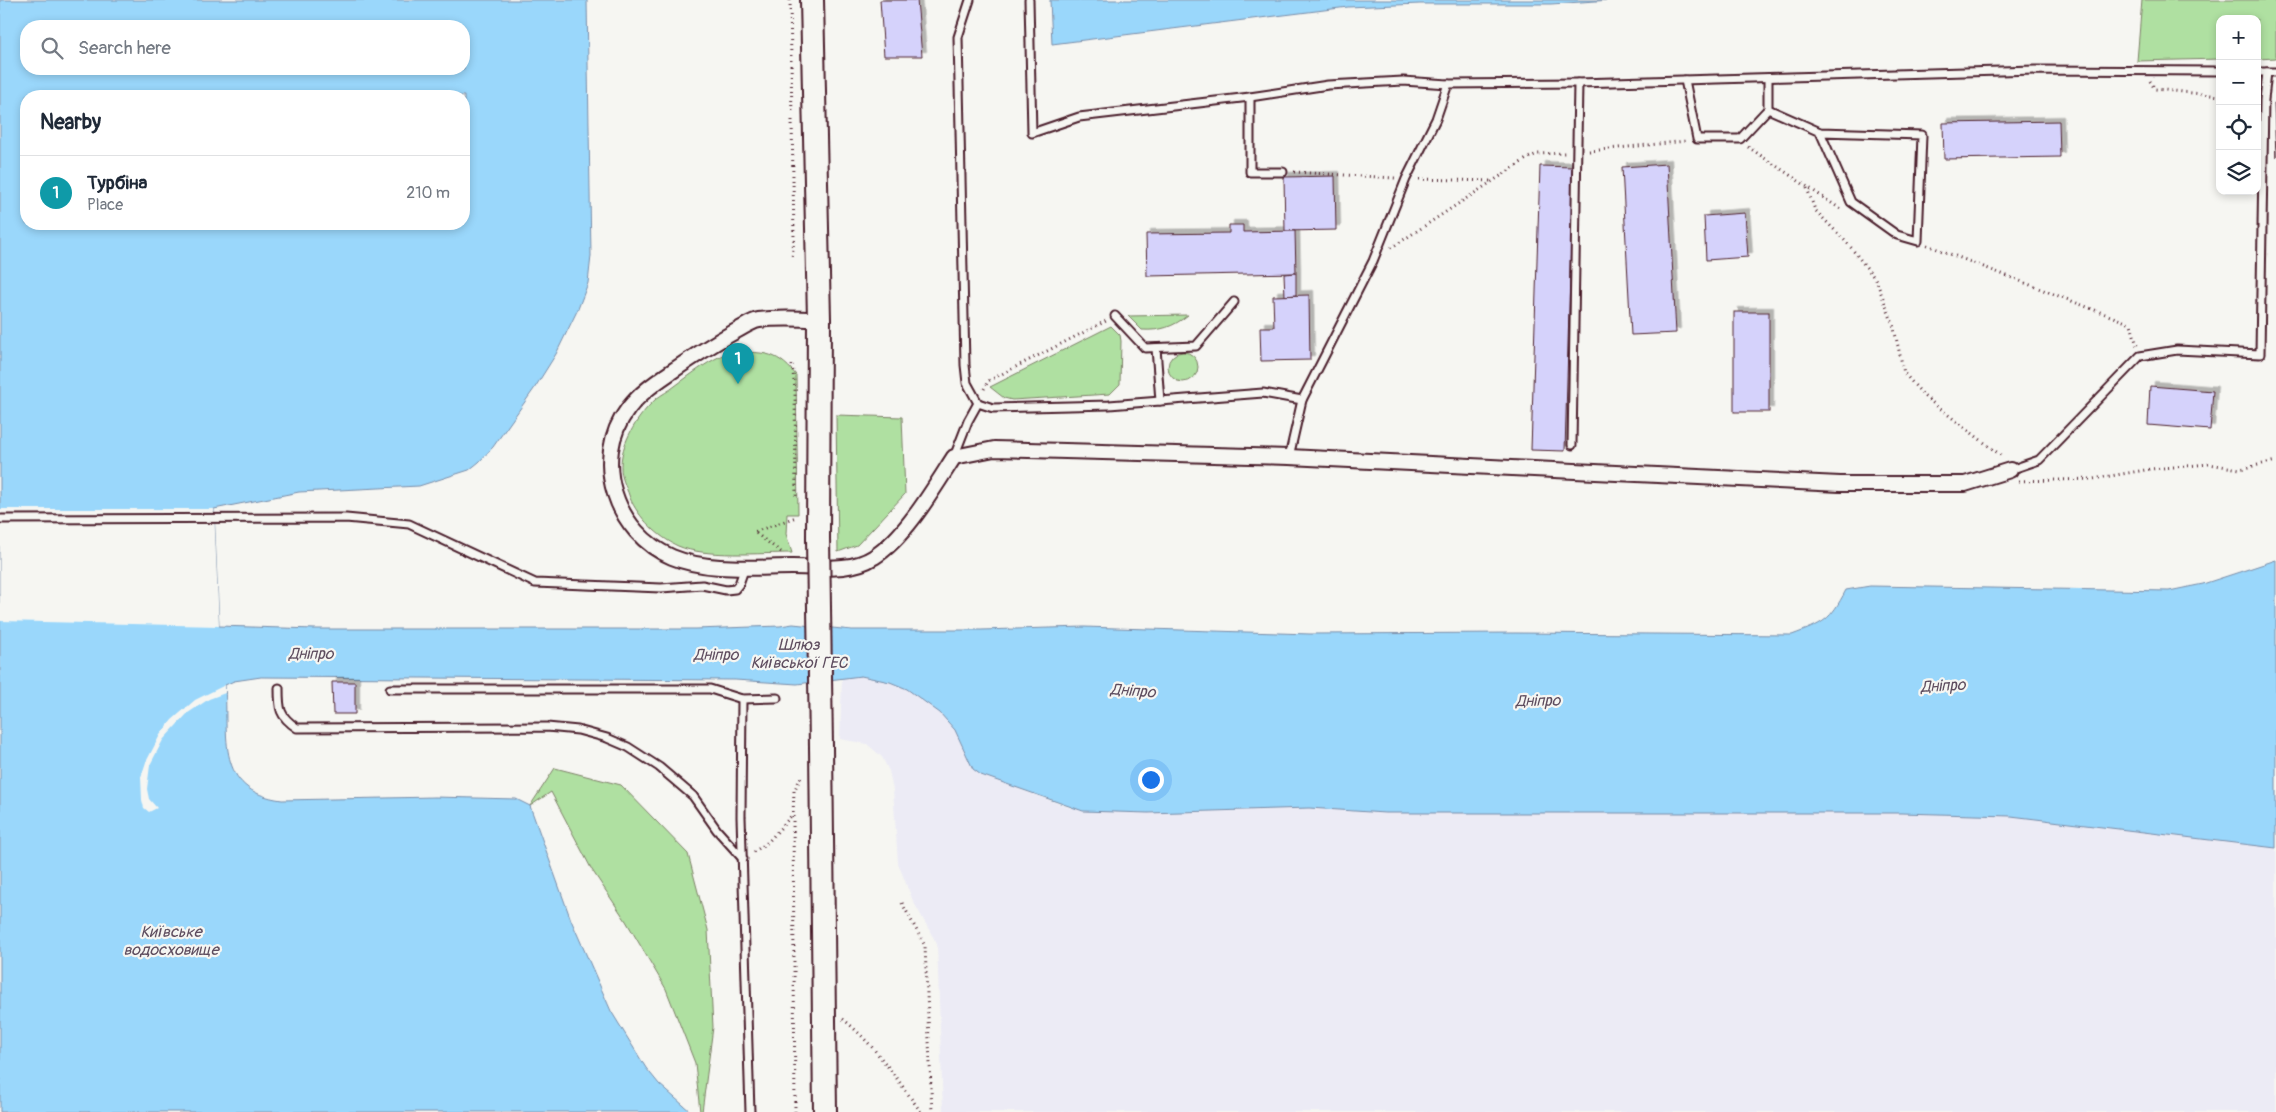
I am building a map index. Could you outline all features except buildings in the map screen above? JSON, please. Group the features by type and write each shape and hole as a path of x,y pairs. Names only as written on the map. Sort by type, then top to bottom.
{"main road":[{"path":"812,0 819,319 818,538 822,1002 825,1112"}],"street":[{"path":"819,319 757,320 715,342 644,390 627,410 615,433 610,461 612,487 622,511 635,530 651,545 673,558 718,567 848,567 874,558 898,537 954,457 994,449 1289,457 1840,484 1965,484 2012,470"}],"lane":[{"path":"970,0 958,37 965,364 967,383 978,403 993,408 1109,405 1263,393 1302,400"},
{"path":"1030,0 1032,133 1079,118 1371,81 1448,84 1578,83 2035,70 2216,72"},
{"path":"2261,72 2276,72"},
{"path":"2012,470 2039,460 2140,356 2177,350 2260,354 2264,100 2267,72"},
{"path":"1685,80 1697,139 1740,139 1768,109 1768,78"},
{"path":"1572,445 1578,83"},
{"path":"1289,457 1302,400 1373,260 1406,179 1436,119 1448,84"},
{"path":"1250,97 1250,172 1283,172"},
{"path":"1768,109 1820,132 1922,135 1918,241 1897,234 1851,202 1820,132"},
{"path":"1115,316 1145,348 1196,346 1234,302"},
{"path":"1156,348 1160,401"},
{"path":"954,457 968,421 978,403"},
{"path":"0,519 346,518 409,524 535,583 661,588 702,585 726,590 735,589 740,584 746,567"},
{"path":"279,688 279,706 284,719 298,728 547,727 578,730 607,738 628,747 659,767 693,796 717,830 743,859"},
{"path":"390,689 710,689 742,699 777,698"},
{"path":"742,699 743,859 750,1112"}],"path":[{"path":"790,0 794,238 792,259"},
{"path":"2147,71 2147,77 2155,89 2216,96"},
{"path":"1373,260 1491,181 1537,154 1577,153 1697,139"},
{"path":"1740,139 1806,188 1847,214"},
{"path":"1283,172 1406,179 1491,181"},
{"path":"1806,188 1815,210 1849,245 1876,280 1893,324 1904,372 1925,397 2012,470 2093,479 2151,469 2209,464 2240,469 2276,461"},
{"path":"1918,241 1949,255 2131,324 2140,356"},
{"path":"978,403 988,381 1115,316"},
{"path":"792,365 795,389 796,497"},
{"path":"796,507 798,523"},
{"path":"782,552 754,532 796,517"},
{"path":"794,791 792,815 795,1112"},
{"path":"743,859 768,842 792,815"},
{"path":"902,903 926,946 932,1112"},
{"path":"822,1002 854,1028 888,1067 920,1112"}],"shaded area":[{"path":"861,676 890,682 907,689 940,713 955,730 969,761 981,775 1071,808 1148,813 1309,808 1385,813 1901,813 2011,816 2276,848 2276,1112 943,1112 937,944 913,901 898,863 893,790 889,771 882,757 867,744 840,739 842,677"}],"green space":[{"path":"2142,0 2276,0 2276,58 2261,59 2261,15 2216,15 2216,59 2137,61"},
{"path":"1188,315 1177,323 1161,329 1149,330 1142,330 1128,316"},
{"path":"1111,326 1120,335 1121,341 1120,384 1110,394 1012,400 1004,398 990,387"},
{"path":"730,352 767,354 781,361 796,375 798,514 787,514 786,534 792,553 718,553 689,550 678,546 656,532 643,519 630,498 622,476 622,455 625,444 642,414 658,397 701,367"},
{"path":"1183,352 1193,357 1198,367 1193,377 1183,382 1173,377 1168,367 1173,357"},
{"path":"836,415 902,417 905,494 857,545 838,552"},
{"path":"555,768 621,785 688,854 708,930 713,1027 702,1112 700,1112 695,1063 666,989 626,921 592,870 551,792 530,806"}],"water":[{"name":"Київське водосховище","path":"0,0 587,0 591,256 588,283 578,309 556,354 493,447 469,470 419,486 299,492 214,509 219,626 315,629 696,629 793,624 852,630 981,630 1084,627 1310,634 1792,635 1825,620 1846,590 1870,586 2169,591 2203,584 2276,560 2276,848 2011,816 1901,813 1385,813 1309,808 1148,813 1083,811 981,775 973,769 955,730 940,713 907,689 890,682 861,676 797,684 735,680 261,677 234,681 225,685 229,758 235,773 245,785 260,795 282,800 435,797 516,799 530,806 571,920 611,1011 646,1068 659,1084 691,1112 0,1112"},
{"path":"1050,0 1611,0 1551,4 1420,4 1348,7 1052,44"}],"pier":[{"path":"0,509 214,509 219,626 0,621"},
{"path":"225,685 225,693 209,699 188,713 163,740 150,765 147,789 149,799 157,808 149,812 144,808 142,800 141,777 146,762 160,735 172,720 195,700"}],"place":[{"name":"Турбіна","path":"738,384"}],"water label":[{"name":"Дніпро","path":"311,654"},
{"name":"Шлюз Київської ГЕС","path":"799,654"},
{"name":"Дніпро","path":"716,655"},
{"name":"Дніпро","path":"1943,686"},
{"name":"Дніпро","path":"1133,691"},
{"name":"Дніпро","path":"1538,701"}]}
